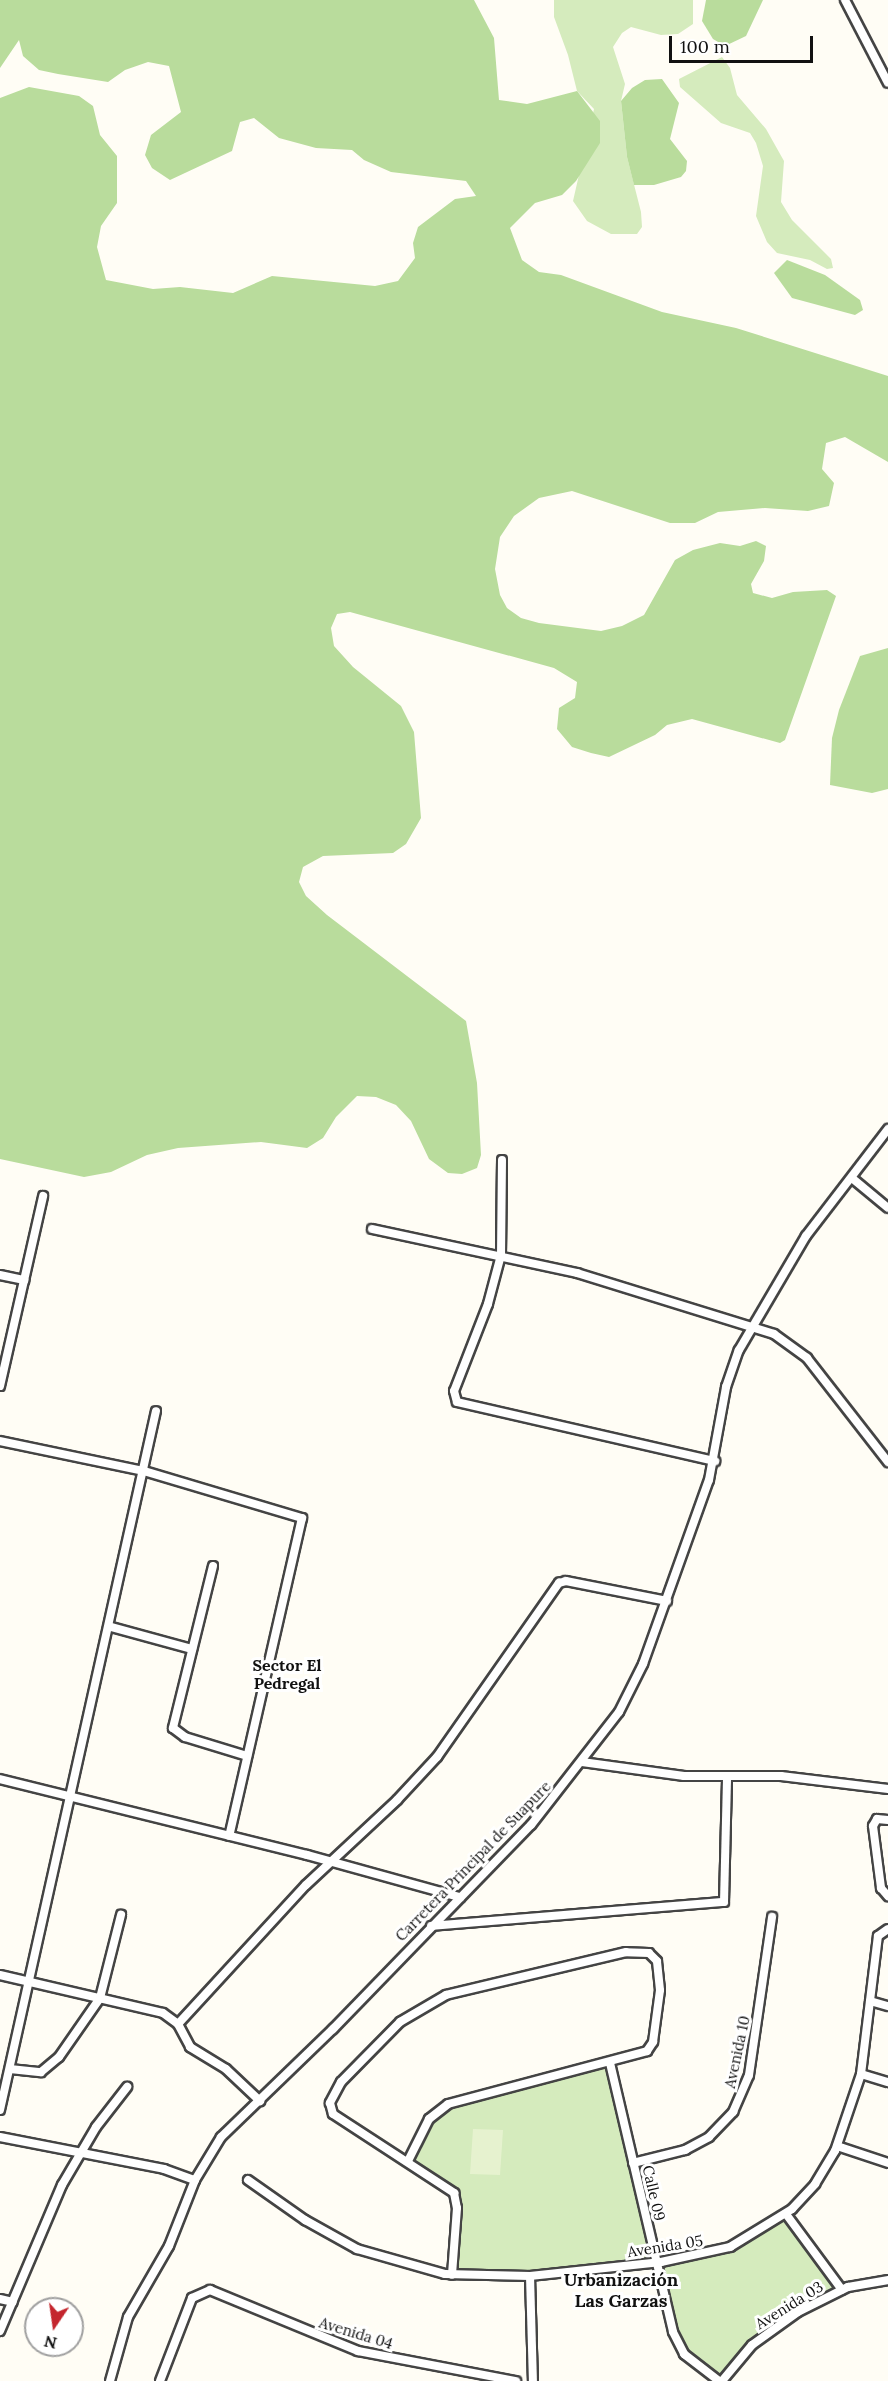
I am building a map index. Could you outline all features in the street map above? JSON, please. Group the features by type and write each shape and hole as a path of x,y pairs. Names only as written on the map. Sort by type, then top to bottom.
{"street":[{"path":"845,0 888,83"},
{"name":"Carretera Principal de Suapure","path":"110,2381 128,2317 169,2246 195,2180 221,2137 544,1810 582,1762 627,1698 667,1601 715,1461 729,1376 753,1325 806,1236 853,1179 888,1129"},
{"path":"502,1160 501,1255 488,1304 454,1390 457,1402 715,1461"},
{"path":"853,1179 888,1208"},
{"path":"0,1386 43,1196"},
{"path":"372,1228 501,1255 608,1281 753,1325 789,1342 807,1358 888,1462"},
{"path":"0,1275 24,1280"},
{"path":"0,2110 111,1627 156,1411"},
{"path":"0,1441 144,1472 302,1518 229,1836"},
{"path":"213,1566 173,1728 185,1737 247,1756"},
{"path":"178,2024 331,1861 437,1756 559,1583 566,1581 667,1601"},
{"path":"111,1627 192,1649"},
{"path":"582,1762 684,1776 781,1776 888,1789"},
{"path":"431,1926 724,1902 727,1890 727,1777"},
{"path":"0,1779 331,1861 460,1897"},
{"path":"888,1820 877,1819 873,1826 881,1888 888,1896"},
{"path":"10,2069 33,2073 51,2067 100,1998 122,1915"},
{"name":"Avenida 10","path":"633,2163 685,2150 709,2137 733,2112 749,2075 772,1917"},
{"name":"Avenida 05","path":"248,2180 313,2225 357,2249 397,2263 452,2275 530,2276 657,2263 730,2247 786,2214 815,2184 837,2146 861,2074 878,1936 888,1929"},
{"path":"408,2161 429,2119 440,2108 610,2063 647,2050 653,2042 660,1977 657,1960 649,1953 635,1950 437,1999 386,2034 341,2082 330,2103 338,2119 408,2161 454,2193 457,2208 452,2275"},
{"path":"0,1975 163,2013 178,2024 190,2047 226,2069 260,2100"},
{"path":"870,2001 888,2006"},
{"name":"Calle 09","path":"610,2063 657,2263 680,2347 692,2362 721,2381"},
{"path":"861,2074 888,2082"},
{"path":"0,2331 79,2154 127,2087"},
{"path":"0,2137 164,2169 195,2180"},
{"path":"837,2146 888,2163"},
{"path":"786,2214 842,2290"},
{"path":"530,2276 533,2381"},
{"name":"Avenida 03","path":"721,2381 760,2337 842,2290 888,2280"},
{"name":"Avenida 04","path":"160,2381 196,2294 210,2290 358,2350 516,2381"},
{"path":"0,2299 13,2302"}],"green space":[{"path":"0,0 474,0 494,38 499,100 527,104 577,91 600,121 600,143 576,181 562,195 535,203 510,228 522,260 539,272 561,275 662,312 736,328 888,376 888,462 845,437 826,443 822,469 834,483 829,506 808,511 765,508 718,512 695,523 670,523 572,491 539,498 514,516 500,537 495,569 500,595 507,608 521,618 539,623 601,631 622,626 644,615 675,560 693,550 720,543 740,546 756,541 766,546 764,561 751,584 753,593 772,598 793,592 827,590 836,596 785,740 780,743 692,719 667,725 655,735 609,757 591,753 572,747 557,729 559,708 575,698 577,682 554,668 350,612 337,614 331,628 334,646 353,667 401,706 414,732 421,818 406,844 393,853 323,856 303,867 299,882 306,896 327,915 466,1021 477,1083 481,1155 477,1168 462,1174 448,1173 429,1159 411,1121 396,1105 376,1097 357,1096 336,1117 323,1138 307,1148 261,1142 178,1148 147,1155 111,1172 84,1177 0,1159 0,98 29,87 79,96 93,106 100,135 117,156 117,203 101,226 97,247 106,280 153,289 180,287 233,293 272,276 375,286 398,281 415,258 413,243 418,227 455,199 476,196 466,181 391,172 364,160 352,150 316,148 279,138 254,118 240,122 232,151 170,180 152,168 145,155 151,135 181,112 169,66 148,62 125,70 108,82 58,74 39,70 23,56 19,40 0,68"},
{"path":"554,0 693,0 693,24 678,34 661,35 631,27 622,33 613,47 625,84 621,101 627,157 641,212 642,227 637,234 611,234 587,221 573,201 594,109 577,91 568,55 554,17"},
{"path":"706,0 763,0 746,36 725,46 713,39 702,21"},
{"path":"722,57 730,68 737,95 766,129 784,161 781,202 792,220 831,259 833,268 827,269 810,260 777,253 767,242 756,216 763,166 756,143 750,133 721,123 680,87 679,79"},
{"path":"662,79 679,103 670,139 687,161 686,171 681,177 654,185 634,185 627,157 621,101 632,88 645,80"},
{"path":"787,260 825,275 860,300 863,310 855,315 792,298 774,273"},
{"path":"888,648 888,789 872,793 830,785 832,738 839,710 860,656"},
{"path":"610,2063 657,2263 587,2271 452,2275 456,2200 408,2161 435,2112"},
{"path":"473,2129 503,2130 500,2175 470,2174"},
{"path":"786,2214 842,2290 773,2328 722,2381 680,2347 657,2263 716,2252"}],"district":[{"name":"Sector El Pedregal","path":"287,1674"},
{"name":"Urbanización Las Garzas","path":"621,2291"}]}
